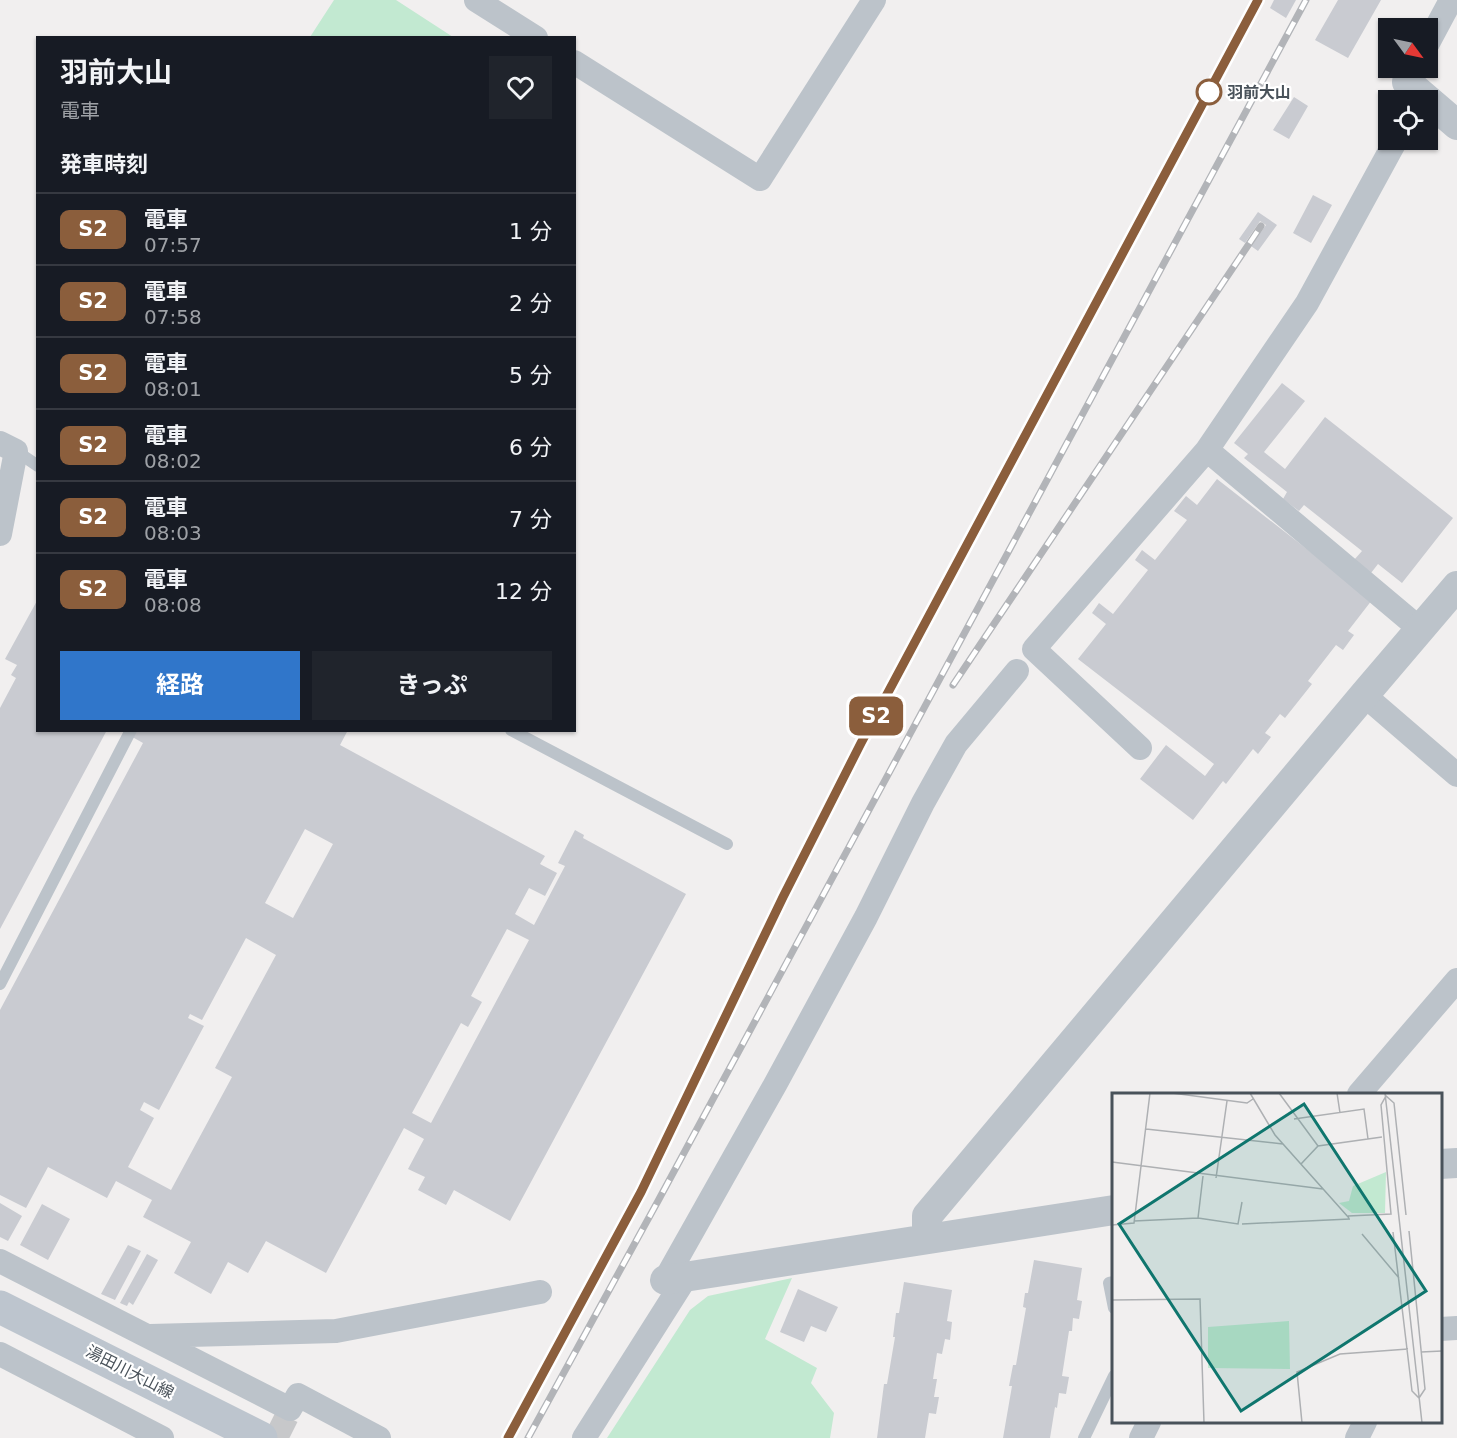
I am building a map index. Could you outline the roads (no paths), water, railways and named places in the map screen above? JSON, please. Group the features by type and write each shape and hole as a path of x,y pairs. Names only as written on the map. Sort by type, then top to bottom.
{"main road":[{"name":"湯田川大山線","path":"0,1307 261,1438"}],"street":[{"path":"476,0 533,36"},
{"path":"576,63 760,179 874,0"},
{"path":"1438,24 1451,0"},
{"path":"1415,86 1457,124"},
{"path":"1140,748 1034,649 1207,450 1307,303 1391,150"},
{"path":"0,534 8,447"},
{"path":"1207,450 1420,629"},
{"path":"927,1238 927,1216 1457,586"},
{"path":"584,1438 676,1278 776,1083 861,928 923,803 956,744 1017,671"},
{"path":"1364,695 1457,776"},
{"path":"1361,1093 1457,980"},
{"path":"1442,1164 1457,1163"},
{"path":"676,1278 1112,1210"},
{"path":"0,1262 148,1336 289,1413 298,1395 379,1438"},
{"path":"148,1336 336,1331 540,1292"},
{"path":"1442,1329 1457,1328"},
{"path":"0,1354 162,1438"},
{"path":"1141,1438 1148,1423"},
{"path":"1357,1438 1364,1423"}],"lane":[{"path":"8,447 36,465"},
{"path":"0,984 130,732"},
{"path":"515,732 727,843"},
{"path":"1112,1282 1109,1283 1112,1302"},
{"path":"1084,1438 1112,1378"}],"tunnel":[{"path":"276,1438 287,1416"}],"railway":[{"path":"508,1438 641,1192 861,743 1258,0"},
{"path":"528,1438 1306,0"},
{"path":"953,685 1261,226"}],"train":[{"name":"S2","path":"508,1438 641,1192 783,897 861,743 1258,0"}],"place":[{"name":"羽前大山","path":"1209,92"}]}
